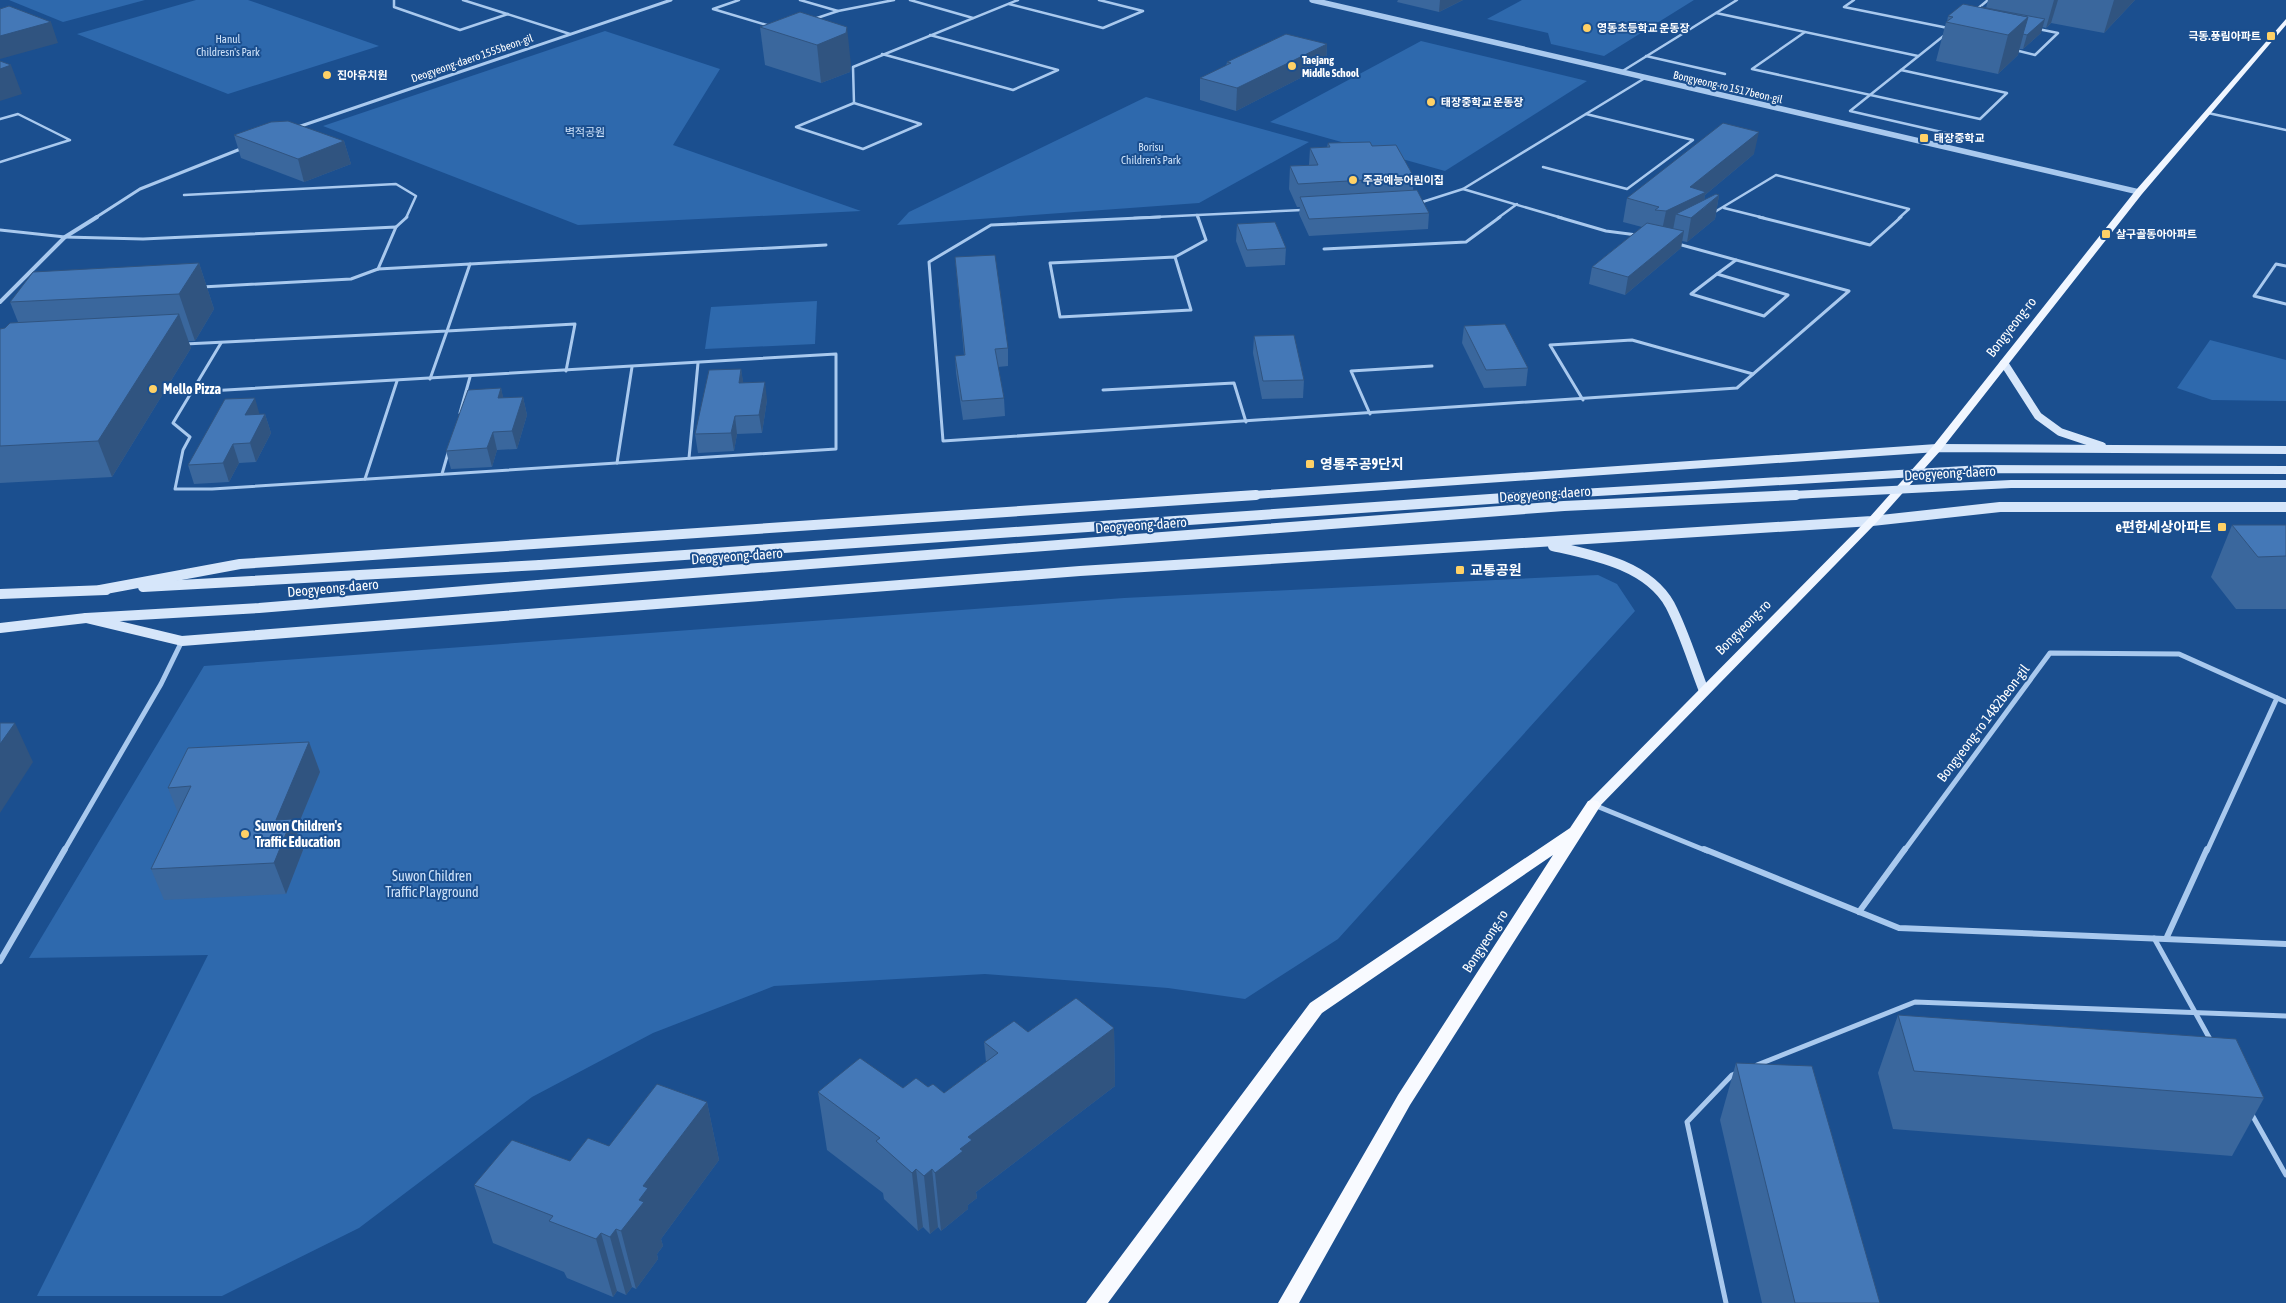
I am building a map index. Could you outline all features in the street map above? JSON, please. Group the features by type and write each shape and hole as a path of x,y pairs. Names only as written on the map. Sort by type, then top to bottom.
{"highway":[{"name":"Bongyeong-ro","path":"1288,1303 1404,1100 1593,805"},
{"path":"1096,1303 1316,1008 1577,831"}],"main road":[{"name":"Bongyeong-ro","path":"1593,805 1872,521 1937,448 2139,192 2286,21"},
{"path":"2004,363 2038,416 2060,432 2113,449"},
{"path":"100,590 240,564 1937,448 2286,450"},
{"name":"Deogyeong-daero","path":"0,594 540,565 1557,494 1982,469 2286,470"},
{"name":"Deogyeong-daero","path":"0,628 86,618 259,608 1564,506 2011,484 2286,484"},
{"path":"86,618 182,641 1080,571 1872,521 2000,507 2286,507"},
{"path":"1542,543 1602,557 1642,576 1656,588 1669,604 1704,692"}],"street":[{"name":"Deogyeong-daero 1555beon-gil","path":"290,130 671,0"},
{"name":"Bongyeong-ro 1517beon-gil","path":"1312,0 2139,192"},
{"path":"0,302 65,237 140,189 246,147"},
{"path":"0,961 161,684 182,641"},
{"name":"Bongyeong-ro 1482beon-gil","path":"1859,912 2050,653 2179,654 2277,698"},
{"path":"2166,939 2277,698 2286,702"},
{"path":"1593,805 1899,928 2286,944"}],"lane":[{"path":"394,0 394,7 460,30 508,14"},
{"path":"463,0 570,34"},
{"path":"739,0 713,9 777,28"},
{"path":"800,0 838,10"},
{"path":"812,20 838,10 894,0"},
{"path":"910,0 973,18"},
{"path":"854,103 853,67 1018,0"},
{"path":"1009,4 1103,28 1142,11 1099,0"},
{"path":"1621,72 1737,0"},
{"path":"1854,0 1844,7 1952,29 1850,111 1972,139"},
{"path":"1969,16 1988,0"},
{"path":"1716,13 1918,56"},
{"path":"2008,49 2035,55 2058,33 2031,28"},
{"path":"1805,32 1752,69 1980,119 2007,92 1901,70"},
{"path":"882,54 1013,90 1058,70 930,35"},
{"path":"1944,36 1953,38"},
{"path":"1646,56 1725,74"},
{"path":"1412,204 1430,201 1463,189 1645,78"},
{"path":"854,103 921,124 863,149 796,127 854,103"},
{"path":"2207,113 2286,130"},
{"path":"0,119 18,114 70,140 0,162"},
{"path":"1543,167 1627,189 1693,140 1586,114"},
{"path":"1706,217 1724,208 1776,175 1909,209 1870,245 1724,208"},
{"path":"184,195 396,184 416,196 409,215 396,227 378,269"},
{"path":"1463,189 1606,231 1643,236"},
{"path":"1324,249 1466,242 1517,204"},
{"path":"1308,210 991,225 929,262 943,441 1583,400 1737,388 1849,291 1671,242"},
{"path":"1175,258 1191,310 1060,317 1050,263 1175,258 1206,240 1197,215"},
{"path":"0,230 65,237 153,239 396,227"},
{"path":"201,287 351,279 378,269 826,245"},
{"path":"1717,274 1788,295 1764,316 1691,294 1717,274 1736,260"},
{"path":"430,379 470,264"},
{"path":"2286,266 2276,264 2254,296 2286,304"},
{"path":"183,344 575,324 566,370"},
{"path":"1583,400 1550,345 1632,340 1753,374"},
{"path":"192,392 836,354 836,449 175,489 182,450 190,437 173,423 221,342"},
{"path":"689,458 698,363"},
{"path":"1370,414 1350,371 1432,366"},
{"path":"617,463 632,367"},
{"path":"457,421 470,377"},
{"path":"365,479 397,381"},
{"path":"1103,390 1234,383 1246,422"},
{"path":"442,474 450,448"},
{"path":"2154,938 2214,1047"},
{"path":"1751,1068 1915,1002 2286,1016"},
{"path":"1726,1303 1687,1122 1732,1075 1742,1072"},
{"path":"2248,1107 2286,1175"}],"green space":[{"path":"9,0 145,0 63,22"},
{"name":"Hanul Childresn's Park","path":"196,0 248,0 379,46 228,94 77,34"},
{"name":"영동초등학교 운동장","path":"1522,0 1694,0 1604,56 1551,44 1548,33 1487,19"},
{"name":"벽적공원","path":"605,31 720,69 673,145 861,211 578,225 323,126"},
{"name":"태장중학교 운동장","path":"1421,41 1587,81 1445,171 1270,122"},
{"name":"Borisu Children's Park","path":"1146,97 1309,142 1199,203 897,225 909,212"},
{"path":"817,301 815,344 705,349 711,307"},
{"path":"2210,340 2286,360 2286,401 2212,400 2177,388"},
{"name":"Suwon Children Traffic Playground","path":"1598,575 1617,584 1635,611 1338,939 1245,999 1168,988 985,974 774,986 653,1033 532,1097 359,1228 222,1296 37,1296 208,955 29,958 204,666 1124,598"}],"building":[{"path":"1963,4 2028,17 2008,35 1946,22 1953,17 1948,16"},
{"path":"9,6 51,22 0,36 0,9"},
{"path":"1981,7 2045,19 2027,35 2023,34 2028,17"},
{"path":"800,12 847,27 846,33 817,45 760,27"},
{"path":"1286,34 1327,44 1237,88 1200,78 1231,63 1227,62"},
{"path":"0,61 11,65 0,69"},
{"path":"288,121 344,141 298,159 234,135 271,122"},
{"path":"1723,123 1759,132 1690,187 1706,192 1666,211 1655,210 1659,207 1627,198"},
{"path":"1370,142 1372,146 1396,145 1414,177 1298,184 1290,166 1318,165 1310,148 1330,147 1328,143"},
{"path":"1417,190 1429,213 1309,219 1300,197"},
{"path":"1716,194 1719,195 1691,218 1676,214"},
{"path":"1275,222 1286,248 1247,250 1237,224"},
{"path":"1647,223 1684,231 1628,277 1592,267"},
{"path":"995,255 1008,348 995,349 1004,398 962,401 955,356 965,355 955,257"},
{"path":"199,263 179,294 10,302 33,272"},
{"path":"179,314 98,441 0,446 0,329 5,328 10,323"},
{"path":"1505,324 1528,368 1486,370 1464,326"},
{"path":"1294,335 1304,380 1263,381 1254,336"},
{"path":"741,369 739,383 765,382 759,415 735,416 731,433 695,434 709,370"},
{"path":"501,388 498,398 523,397 512,431 493,432 487,448 446,451 468,390"},
{"path":"255,398 245,415 265,414 250,443 233,444 223,463 188,465 225,399"},
{"path":"2232,525 2286,525 2286,556 2258,557"},
{"path":"0,723 15,723 0,744"},
{"name":"Suwon Children's Traffic Education","path":"309,742 276,820 292,819 274,863 151,869 191,786 168,788 188,748"},
{"path":"1076,998 1114,1028 968,1137 972,1140 960,1149 963,1151 935,1173 932,1169 924,1176 916,1169 912,1173 876,1141 880,1138 818,1092 860,1058 903,1088 916,1078 928,1087 933,1084 944,1093 998,1053 984,1042 1014,1021 1028,1032"},
{"path":"1898,1015 2236,1039 2264,1098 1914,1071"},
{"path":"1736,1063 1812,1066 1880,1303 1795,1303"},
{"path":"657,1084 707,1102 643,1186 648,1188 639,1200 644,1202 621,1231 616,1229 610,1237 601,1233 596,1239 549,1221 553,1216 474,1185 512,1140 570,1161 588,1138 609,1146"}],"place":[{"name":"영동초등학교 운동장","path":"1587,28"},
{"name":"극동.풍림아파트","path":"2271,36"},
{"name":"Taejang Middle School","path":"1292,66"},
{"name":"진아유치원","path":"327,75"},
{"name":"태장중학교 운동장","path":"1431,102"},
{"name":"태장중학교","path":"1924,138"},
{"name":"주공예능어린이집","path":"1353,180"},
{"name":"살구골동아아파트","path":"2106,234"},
{"name":"Mello Pizza","path":"153,389"},
{"name":"영통주공9단지","path":"1310,464"},
{"name":"e편한세상아파트","path":"2222,527"},
{"name":"교통공원","path":"1460,570"},
{"name":"Suwon Children's Traffic Education","path":"245,834"}]}
